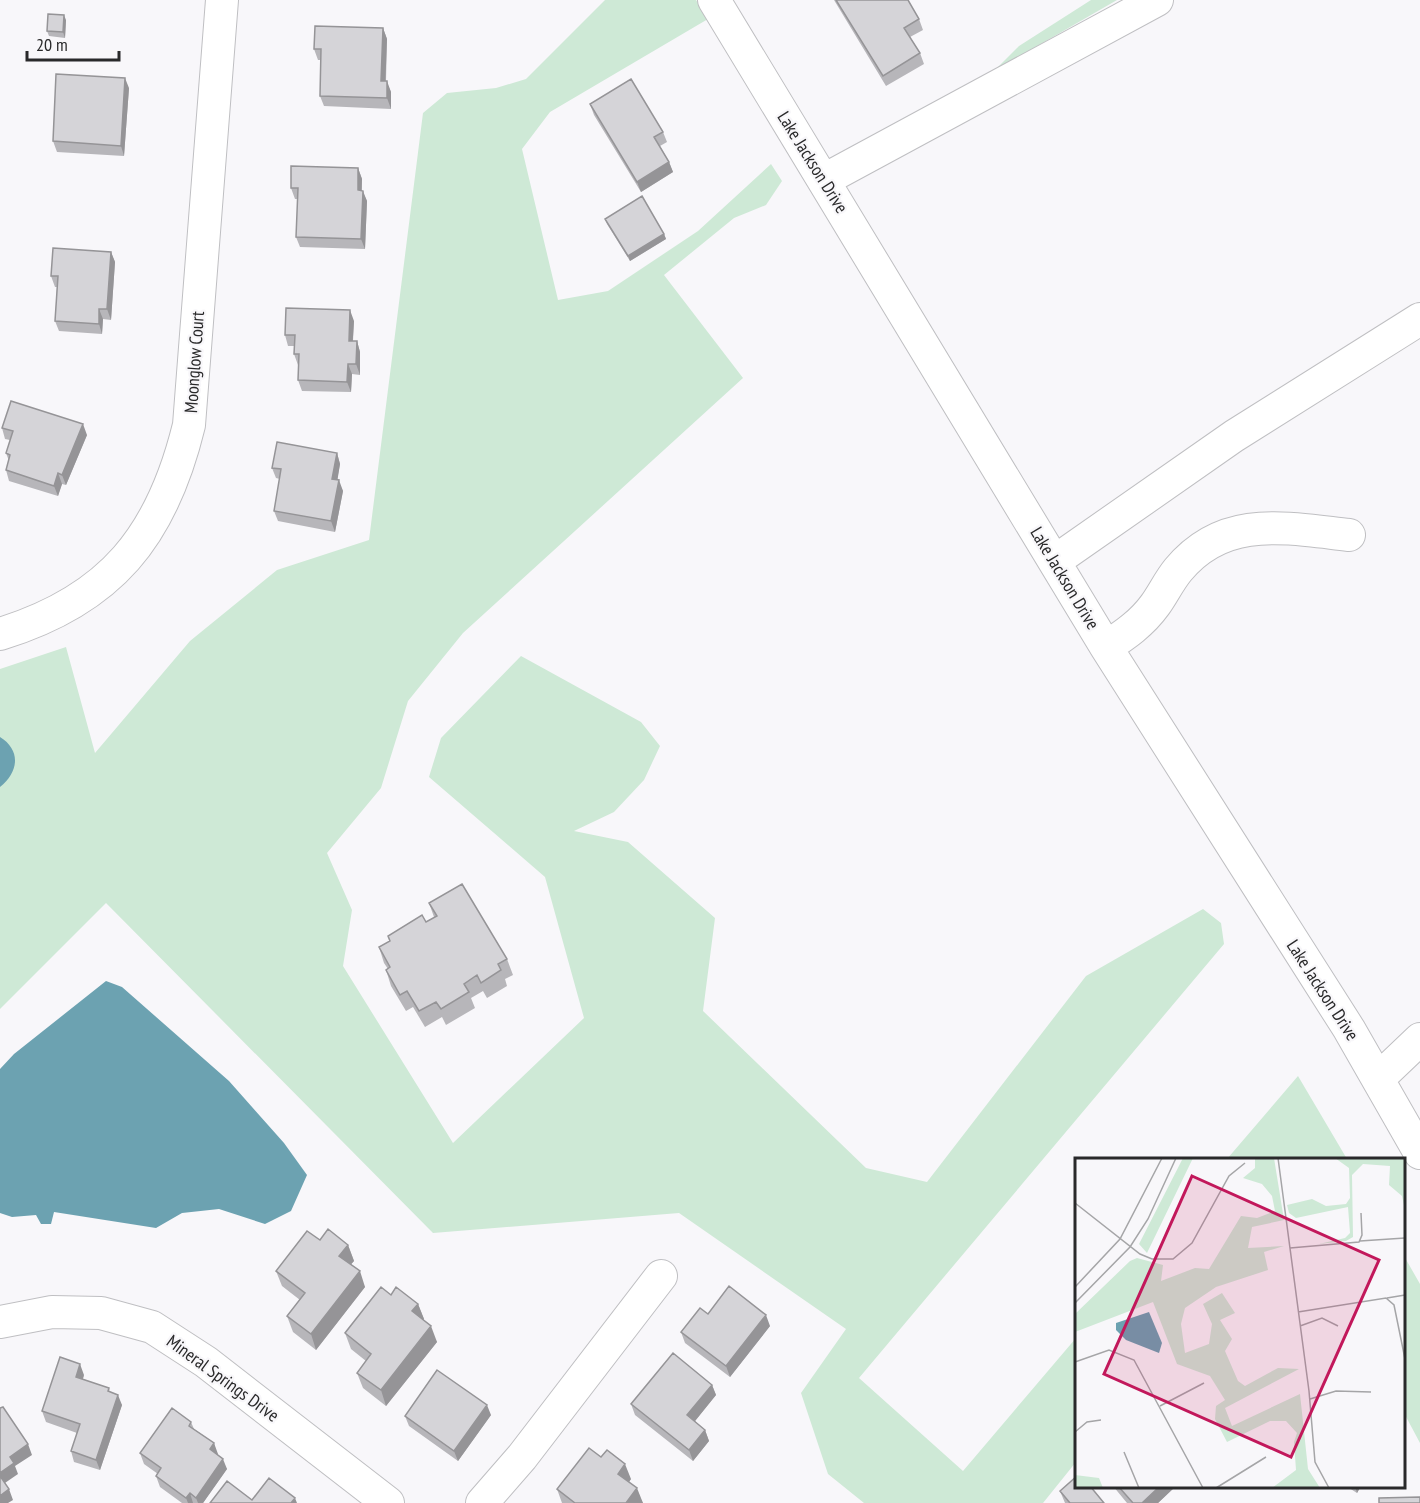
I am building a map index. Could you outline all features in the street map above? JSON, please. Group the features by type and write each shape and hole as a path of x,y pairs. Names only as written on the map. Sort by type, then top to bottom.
{"street":[{"name":"Moonglow Court","path":"0,634 34,623 72,604 109,578 138,545 162,508 179,468 189,425 222,0"},
{"name":"Lake Jackson Drive","path":"714,0 1106,647 1378,1079 1420,1153"},
{"path":"824,180 1157,0"},
{"path":"1055,561 1234,436 1420,319"},
{"path":"1106,647 1133,630 1155,606 1178,570 1198,550 1224,535 1257,527 1349,535"},
{"path":"1378,1079 1420,1039"},
{"path":"482,1503 522,1457 662,1276"},
{"name":"Mineral Springs Drive","path":"0,1322 52,1312 101,1313 152,1327 206,1362 388,1503"}],"green space":[{"path":"605,0 696,0 708,19 550,112 522,149 558,300 608,291 698,231 771,164 782,181 766,205 734,218 664,275 743,378 463,633 408,701 381,788 327,853 352,910 343,966 453,1143 584,1018 545,877 429,777 441,738 521,656 641,722 660,746 644,780 614,812 574,831 628,842 715,918 703,1011 866,1168 927,1182 1086,976 1203,909 1221,923 1224,944 859,1378 963,1471 1075,1339 1075,1463 1043,1503 864,1503 828,1474 801,1393 846,1329 679,1213 433,1233 106,903 0,1009 0,669 66,647 95,753 190,641 277,570 369,540 423,113 447,93 496,88 526,79"},
{"path":"1091,0 1117,0 994,71 1019,46"},
{"path":"1298,1076 1346,1158 1228,1158"},
{"path":"1405,1258 1420,1284 1420,1443 1405,1415"}],"water":[{"path":"0,737 12,748 15,761 11,775 0,787"},
{"path":"106,981 122,987 229,1081 284,1143 307,1175 291,1211 265,1224 219,1209 182,1213 156,1228 54,1212 51,1224 41,1224 36,1215 12,1217 0,1213 0,1069 14,1054"}],"building":[{"path":"836,0 908,0 919,19 904,28 920,53 883,76"},
{"path":"48,14 64,15 63,32 47,31"},
{"path":"315,26 383,28 381,81 387,81 387,98 320,96 321,49 314,49"},
{"path":"56,74 125,78 121,146 53,141"},
{"path":"631,79 663,132 654,137 669,162 637,182 590,104"},
{"path":"291,166 358,168 358,190 363,191 361,239 296,237 298,188 291,188"},
{"path":"642,196 664,234 628,256 605,219"},
{"path":"53,248 111,252 107,309 99,309 99,324 55,321 58,276 51,276"},
{"path":"286,308 350,310 349,341 357,341 356,364 348,364 347,382 298,380 299,354 294,354 295,335 285,335"},
{"path":"11,401 83,424 62,475 58,473 54,486 6,470 10,455 6,453 13,431 2,428"},
{"path":"277,442 337,453 332,479 339,480 331,521 274,511 281,469 272,468"},
{"path":"462,884 507,959 498,964 501,970 481,983 477,975 464,984 469,992 441,1009 436,1002 419,1011 407,991 400,995 386,970 390,967 379,947 390,941 388,936 422,915 426,922 437,916 429,903"},
{"path":"328,1229 348,1245 339,1256 360,1271 311,1334 287,1316 305,1293 276,1271 307,1231 320,1240"},
{"path":"729,1286 766,1315 726,1366 681,1332 700,1308 708,1314"},
{"path":"381,1287 391,1295 396,1287 418,1304 412,1311 431,1326 381,1390 357,1373 371,1354 345,1333"},
{"path":"673,1353 712,1385 687,1415 705,1430 689,1450 631,1404"},
{"path":"60,1357 80,1364 76,1377 109,1388 108,1391 118,1395 96,1460 71,1451 80,1424 42,1411"},
{"path":"437,1370 487,1405 454,1451 405,1416"},
{"path":"3,1407 28,1444 10,1457 14,1463 0,1473 0,1408"},
{"path":"172,1408 191,1422 189,1426 214,1443 210,1449 223,1459 196,1498 190,1493 186,1498 156,1476 161,1468 140,1453"},
{"path":"589,1448 601,1457 607,1450 625,1464 618,1474 637,1488 626,1503 575,1503 557,1489"},
{"path":"0,1476 9,1489 0,1496"},
{"path":"269,1478 295,1498 291,1503 210,1503 227,1481 252,1500"},
{"path":"1075,1478 1075,1488 1092,1488 1104,1503 1070,1503 1060,1491"},
{"path":"1120,1488 1158,1488 1142,1503 1133,1503"},
{"path":"1420,1497 1420,1503 1379,1503 1379,1498"}]}
